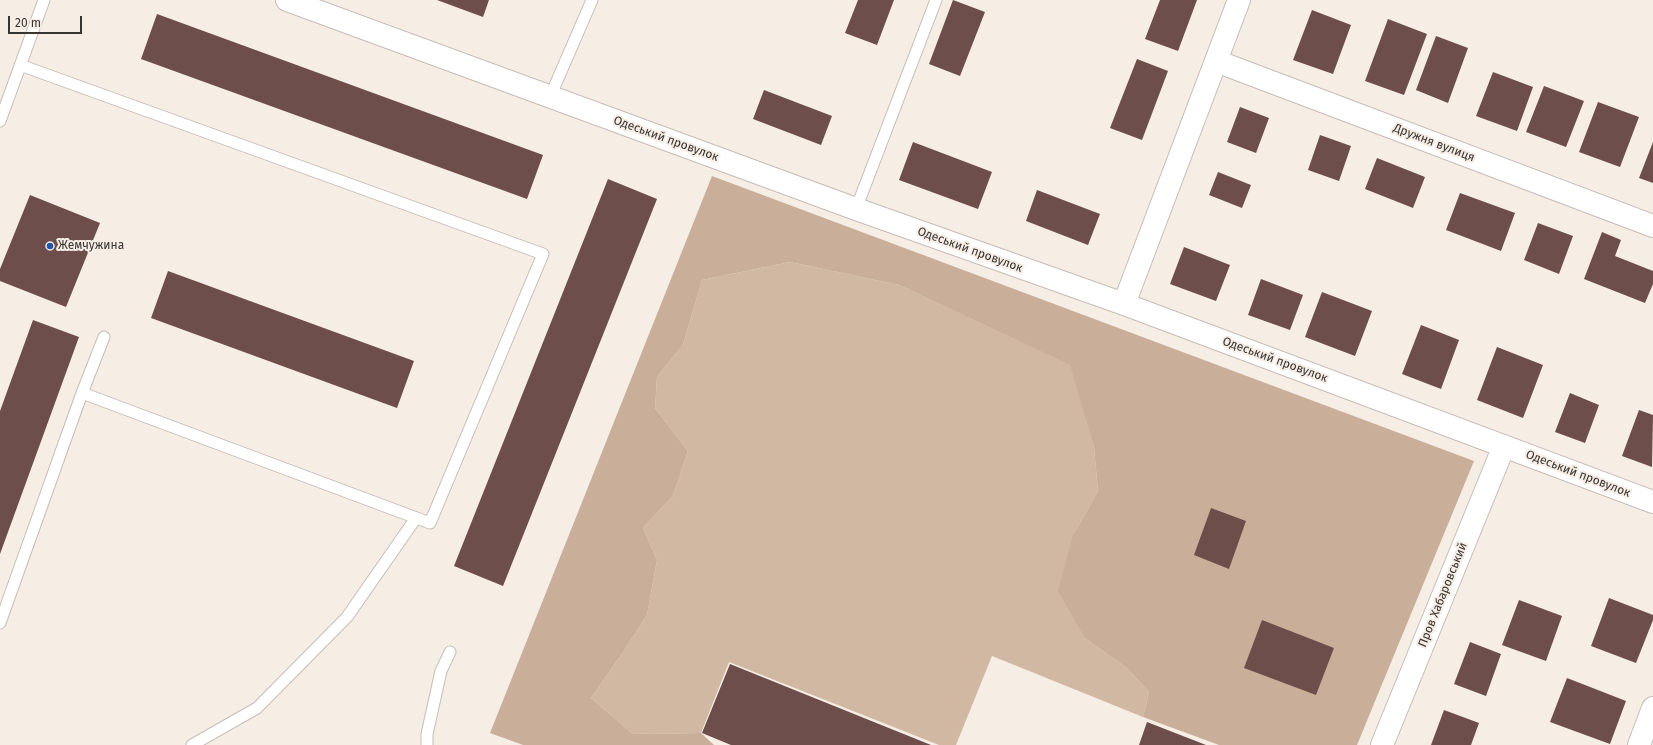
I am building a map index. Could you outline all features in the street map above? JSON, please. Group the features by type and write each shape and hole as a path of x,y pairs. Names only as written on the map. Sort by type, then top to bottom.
{"street":[{"name":"Одеський провулок","path":"287,0 856,209 1124,304 1653,502"},
{"path":"1124,304 1239,0"},
{"name":"Дружня вулиця","path":"1216,61 1653,226"},
{"name":"Пров Хабаровський","path":"1382,745 1504,446"},
{"path":"1639,745 1653,708"}],"lane":[{"path":"0,121 44,0"},
{"path":"550,96 592,0"},
{"path":"856,209 936,0"},
{"path":"20,65 543,254 430,523 82,392"},
{"path":"0,623 82,392 104,337"},
{"path":"192,745 257,708 336,629 347,617 416,518"},
{"path":"427,745 427,734 440,671 450,652"}],"shaded area":[{"path":"712,176 1474,461 1357,745 1219,745 1143,717 1149,692 1127,668 1086,639 1058,591 1073,535 1098,491 1094,448 1070,365 899,285 790,262 702,280 683,345 657,377 655,408 688,451 673,496 643,528 657,560 647,615 591,698 633,734 701,733 714,745 523,745 490,733"},
{"path":"790,262 899,285 1071,365 1094,448 1098,491 1073,535 1086,639 1127,668 1149,692 1143,717 992,656 956,745 939,745 729,662 701,733 633,734 591,698 647,615 657,560 643,528 673,496 688,451 655,408 657,377 683,345 702,280"}],"building":[{"path":"437,0 489,0 483,17"},
{"path":"858,0 894,0 877,45 845,33"},
{"path":"953,0 985,12 960,76 929,64"},
{"path":"1160,0 1197,0 1178,51 1145,39"},
{"path":"1312,10 1351,25 1333,74 1293,60"},
{"path":"157,14 543,155 527,199 141,59"},
{"path":"1388,19 1427,34 1404,95 1365,81"},
{"path":"1436,36 1468,48 1448,103 1416,90"},
{"path":"1137,59 1168,71 1142,140 1110,128"},
{"path":"1493,72 1533,87 1517,131 1476,116"},
{"path":"1544,86 1584,101 1566,147 1526,132"},
{"path":"764,90 832,116 821,145 753,119"},
{"path":"1598,102 1639,117 1620,167 1579,152"},
{"path":"1240,107 1269,118 1256,153 1227,142"},
{"path":"1320,135 1351,146 1339,181 1308,170"},
{"path":"913,142 992,172 978,209 899,180"},
{"path":"1653,142 1653,183 1639,178"},
{"path":"1377,158 1425,177 1413,208 1365,189"},
{"path":"1218,172 1251,185 1242,208 1209,195"},
{"path":"608,179 657,199 503,586 454,566"},
{"path":"1037,190 1100,214 1088,245 1026,221"},
{"path":"1460,193 1515,213 1501,251 1446,230"},
{"name":"Жемчужина","path":"30,195 100,223 66,307 0,281 0,269"},
{"path":"1538,223 1573,236 1559,274 1524,260"},
{"path":"1602,232 1621,240 1615,256 1653,271 1653,284 1645,303 1584,279"},
{"path":"1184,247 1230,265 1216,301 1170,284"},
{"path":"168,271 414,361 397,408 151,318"},
{"path":"1261,279 1303,295 1290,330 1248,315"},
{"path":"1322,292 1372,311 1355,356 1305,337"},
{"path":"33,320 79,337 0,554 0,411"},
{"path":"1421,325 1459,340 1441,389 1402,374"},
{"path":"1497,347 1543,365 1523,418 1477,400"},
{"path":"1570,393 1599,405 1585,443 1555,432"},
{"path":"1639,410 1653,415 1652,467 1622,456"},
{"path":"1211,508 1246,521 1229,569 1194,555"},
{"path":"1609,598 1653,615 1653,620 1636,663 1591,646"},
{"path":"1519,600 1562,616 1546,661 1502,645"},
{"path":"1262,620 1334,648 1316,695 1244,668"},
{"path":"1470,642 1501,654 1486,696 1454,684"},
{"path":"730,664 931,745 731,745 702,733"},
{"path":"1567,678 1626,701 1610,744 1550,722"},
{"path":"1444,710 1479,723 1471,745 1431,745"},
{"path":"1147,722 1206,745 1139,745"}],"place":[{"name":"Жемчужина","path":"50,246"}]}
